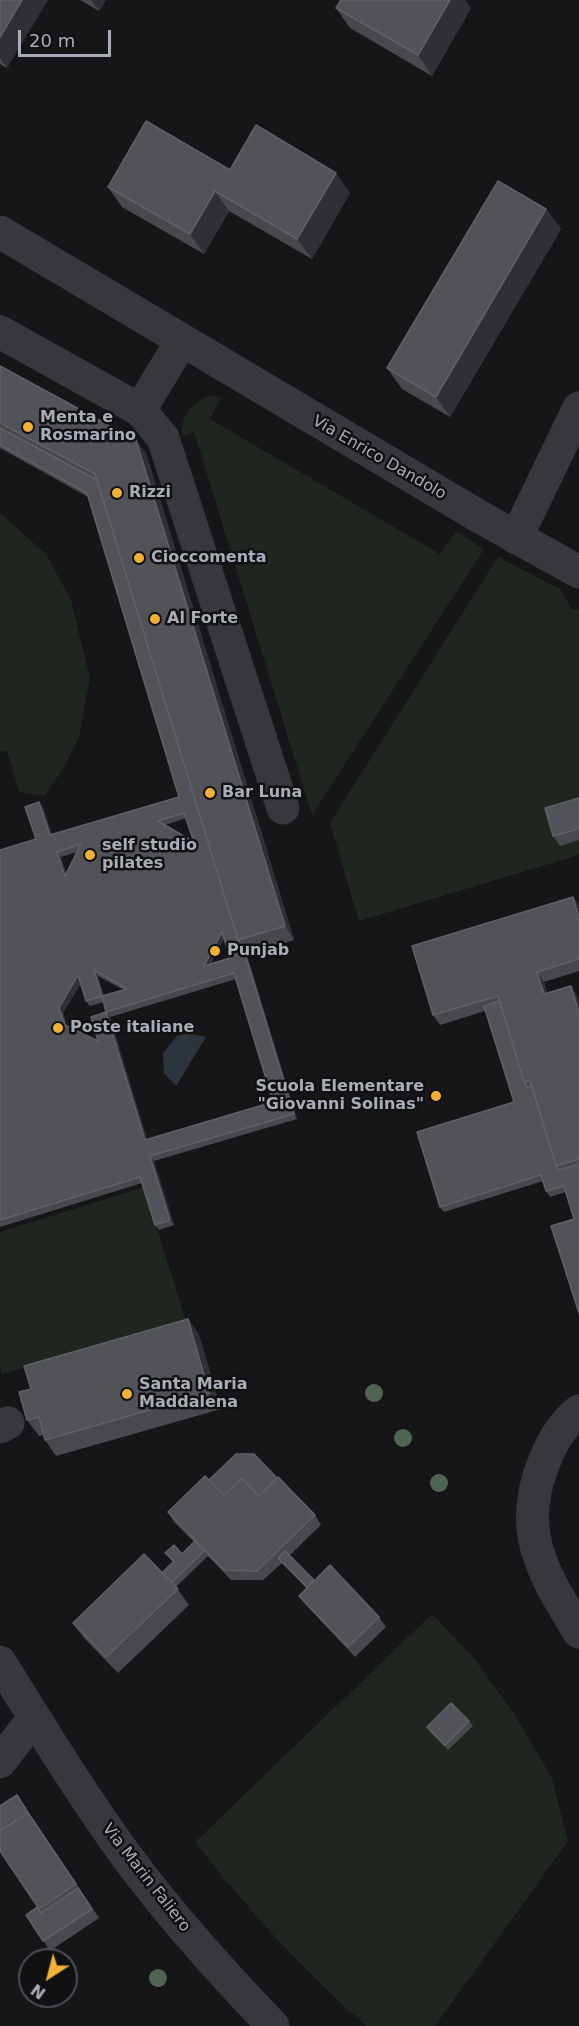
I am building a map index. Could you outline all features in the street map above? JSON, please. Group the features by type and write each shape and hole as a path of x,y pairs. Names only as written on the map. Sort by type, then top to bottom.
{"street":[{"name":"Via Enrico Dandolo","path":"0,232 181,342 579,572"},
{"path":"0,332 140,410 163,438 283,808"},
{"path":"140,410 181,342"},
{"path":"516,537 579,408"},
{"path":"579,1411 570,1418 550,1448 534,1484 531,1531 547,1580 579,1632"},
{"name":"Via Marin Faliero","path":"0,1662 75,1783 128,1858 230,1981 273,2026"},
{"path":"0,1762 34,1718"}],"shaded area":[{"path":"208,396 221,397 210,419 440,554 456,531 484,549 312,815 194,432 182,436 185,416 196,403"},
{"path":"0,513 46,554 71,600 90,678 79,737 63,769 44,796 19,792 7,750 0,752"},
{"path":"498,557 560,589 572,609 579,609 579,855 359,921 330,823"},
{"path":"187,1033 206,1037 176,1086 164,1073 163,1053 177,1036"},
{"path":"144,1187 187,1324 2,1374 0,1366 0,1232"},
{"path":"432,1614 473,1657 513,1712 552,1778 568,1841 435,2026 366,2026 276,1938 195,1842"}],"building":[{"path":"0,0 22,0 0,37"},
{"path":"341,0 450,0 418,55 336,8"},
{"path":"146,121 230,170 256,125 336,173 297,239 215,191 190,234 108,187"},
{"path":"498,181 546,209 436,397 387,368"},
{"path":"0,366 136,440 285,926 238,940 95,474 0,423"},
{"path":"0,428 97,480 238,940 243,947 294,1114 150,1156 170,1220 155,1225 140,1177 0,1220 0,850 36,839 25,807 39,802 50,835 179,797 87,493 0,445","holes":["184,813 194,842 158,821","81,844 65,876 57,852","222,932 230,958 204,966","94,970 127,989 102,996","234,973 273,1102 145,1140 106,1012","78,975 86,1001 102,996 106,1012 91,1017 98,1041 65,1025 59,1008"]},
{"path":"579,798 579,829 553,836 545,808"},
{"path":"573,897 579,918 579,959 537,972 544,994 571,986 579,1013 579,1159 556,1166 530,1081 524,1082 498,996 433,1015 412,946"},
{"path":"500,1001 524,1082 527,1087 532,1086 556,1166 559,1170 579,1164 579,1313 551,1226 574,1219 564,1186 546,1191 541,1175 440,1207 417,1132 514,1102 484,1006"},
{"name":"Santa Maria Maddalena","path":"188,1319 209,1393 45,1440 39,1417 27,1420 19,1392 31,1389 24,1366"},
{"path":"236,1454 254,1454 277,1478 259,1496 242,1478 224,1495 209,1480"},
{"path":"205,1476 224,1495 242,1478 259,1496 278,1477 315,1515 257,1571 224,1570 168,1512"},
{"path":"195,1541 204,1551 172,1582 162,1573 174,1561 165,1553 174,1545 182,1554"},
{"path":"285,1551 314,1580 307,1587 278,1558"},
{"path":"144,1554 178,1589 106,1657 73,1623"},
{"path":"330,1565 379,1617 348,1647 299,1596"},
{"path":"451,1703 469,1721 445,1745 427,1727"},
{"path":"17,1795 30,1816 28,1813 0,1831 0,1806"},
{"path":"28,1813 76,1884 39,1909 0,1851 0,1831"},
{"path":"78,1888 92,1909 43,1941 26,1915 37,1907 41,1913"}],"place":[{"name":"Menta e Rosmarino","path":"28,427"},
{"name":"Rizzi","path":"117,493"},
{"name":"Cioccomenta","path":"139,558"},
{"name":"Al Forte","path":"155,619"},
{"name":"Bar Luna","path":"210,793"},
{"name":"self studio pilates","path":"90,855"},
{"name":"Punjab","path":"215,951"},
{"name":"Poste italiane","path":"58,1028"},
{"name":"Scuola Elementare \"Giovanni Solinas\"","path":"436,1096"},
{"name":"Santa Maria Maddalena","path":"127,1394"}]}
